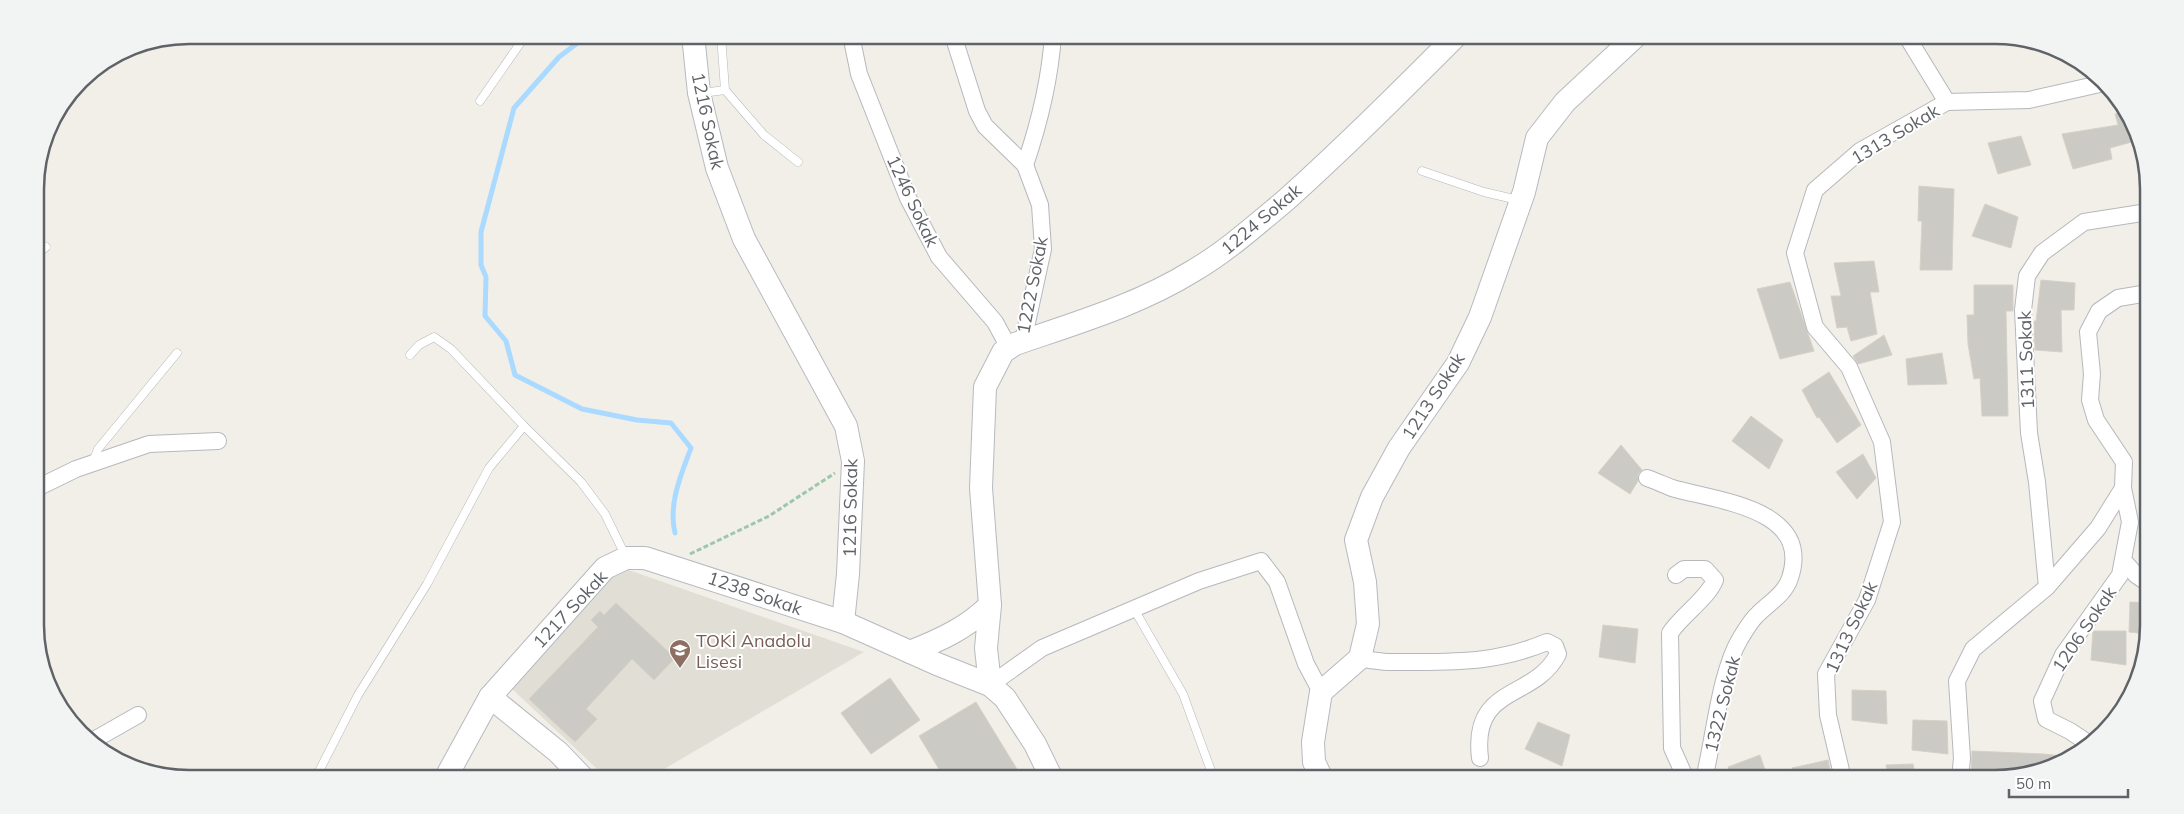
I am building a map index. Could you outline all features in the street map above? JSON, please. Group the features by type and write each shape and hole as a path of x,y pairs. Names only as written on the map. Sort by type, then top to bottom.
{"street":[{"name":"1216 Sokak","path":"694,44 699,93 718,168 744,239 846,426 854,461 848,574 843,622"},
{"name":"1246 Sokak","path":"853,44 859,74 908,198 939,257 1016,345"},
{"name":"1222 Sokak","path":"956,44 977,111 985,126 1025,166 1040,204 1043,249 1016,345 1003,352 986,387 983,412 981,488 990,605 986,648 990,685"},
{"path":"1025,166 1042,102 1052,44"},
{"name":"1224 Sokak","path":"1016,345 1107,313 1192,272 1232,246 1325,165 1449,44"},
{"name":"1213 Sokak","path":"1360,658 1368,624 1365,582 1356,540 1372,497 1399,448 1458,363 1480,317 1521,201 1537,138 1565,102 1627,44"},
{"path":"1911,44 1946,102"},
{"name":"1313 Sokak","path":"1841,770 1828,715 1826,674 1867,600 1892,522 1882,442 1849,367 1815,326 1795,253 1815,190 1860,152 1946,102 2029,100 2096,85"},
{"name":"1311 Sokak","path":"2047,587 2029,423 2023,310 2027,276 2042,253 2084,222 2140,213"},
{"name":"1206 Sokak","path":"2083,740 2046,719 2042,701 2062,655 2120,575 2130,522 2123,488 2124,462 2096,420 2090,400 2092,374 2088,332 2099,311 2118,298 2140,294"},
{"path":"44,485 92,464 149,444 218,441"},
{"name":"1322 Sokak","path":"1647,478 1671,487 1746,506 1766,516 1784,531 1794,551 1790,579 1776,600 1756,615 1739,640 1728,667 1706,770"},
{"path":"1961,770 1962,758 1958,681 1973,649 2047,587 2098,528 2123,488"},
{"path":"626,558 645,558 667,565"},
{"name":"1217 Sokak","path":"450,770 490,697 606,568 626,558"},
{"path":"2123,560 2140,577"},
{"path":"990,685 1042,648 1200,581 1261,561 1277,582 1306,664 1321,692 1312,742 1314,762 1318,770"},
{"name":"1238 Sokak","path":"667,565 843,622"},
{"name":"1322 Sokak","path":"1676,575 1684,569 1705,569 1715,580 1712,588 1680,619 1670,633 1672,748 1682,770"},
{"path":"910,652 946,638 976,619 990,605"},
{"path":"843,622 990,685 1006,698 1035,744 1048,770"},
{"path":"1321,692 1360,658 1378,662 1472,662 1508,655 1546,642 1555,646 1558,654 1552,666 1496,703 1484,716 1478,739 1480,758"},
{"path":"490,697 558,752 575,770"},
{"path":"98,738 138,715"}],"lane":[{"path":"480,100 520,44"},
{"path":"722,44 725,90 764,135 798,162"},
{"path":"699,93 725,90"},
{"path":"1422,171 1484,192 1521,201"},
{"path":"410,355 419,345 434,337 450,349 581,482 605,514 626,558"},
{"path":"92,464 98,449 177,353"},
{"path":"320,770 358,695 427,584 489,468 524,426"},
{"path":"1134,609 1183,694 1211,770"}],"path":[{"path":"667,565 768,516 854,461"}],"shaded area":[{"name":"TOKİ Anadolu Lisesi","path":"620,567 864,652 662,770 598,770 510,687"}],"building":[{"path":"2119,113 2121,116 2132,142 2110,148 2112,159 2073,169 2062,134 2118,125 2115,114"},
{"path":"2021,136 2031,165 1998,174 1988,143"},
{"path":"1919,186 1954,189 1952,270 1920,270 1922,221 1918,221"},
{"path":"1985,204 2018,217 2011,248 1972,236"},
{"path":"1874,261 1879,292 1870,292 1877,334 1851,341 1847,327 1837,328 1831,296 1841,296 1834,263"},
{"path":"2041,280 2075,283 2074,310 2061,310 2062,352 2035,350 2034,321 2036,321"},
{"path":"1790,282 1814,351 1780,359 1757,289"},
{"path":"1974,285 2013,285 2013,311 2006,311 2008,416 1982,416 1980,378 1974,379 1968,344 1967,315 1974,315"},
{"path":"1884,335 1892,355 1858,364 1853,356"},
{"path":"1942,353 1947,384 1908,385 1906,359"},
{"path":"1829,372 1861,425 1837,443 1819,417 1817,418 1802,390"},
{"path":"1751,416 1783,440 1769,469 1732,441"},
{"path":"1621,445 1642,470 1638,474 1638,481 1630,494 1598,473"},
{"path":"1863,454 1876,478 1857,499 1836,472"},
{"path":"2130,602 2140,603 2140,633 2129,632"},
{"path":"616,603 675,658 654,680 632,659 586,709 597,719 575,742 529,699 598,627 591,620 600,611 604,615"},
{"path":"1603,625 1638,629 1635,663 1599,657"},
{"path":"2093,631 2126,631 2126,665 2091,660"},
{"path":"890,678 920,720 871,754 841,713"},
{"path":"1852,690 1886,691 1887,724 1852,720"},
{"path":"976,702 1018,770 940,770 919,736"},
{"path":"1913,720 1947,721 1948,754 1912,750"},
{"path":"1538,722 1570,735 1562,766 1525,749"},
{"path":"1972,751 2058,756 2042,763 2023,767 2004,770 1971,770"},
{"path":"1760,755 1765,770 1729,770 1728,767"},
{"path":"1828,760 1830,770 1793,770 1792,768"},
{"path":"1913,764 1914,770 1887,770 1886,765"}],"waterway":[{"path":"576,44 559,57 514,108 481,232 481,265 486,277 485,316 506,341 515,375 582,409 637,420 671,423 691,448 674,500 673,522 675,533"}],"place":[{"name":"TOKİ Anadolu Lisesi","path":"680,669"}]}
